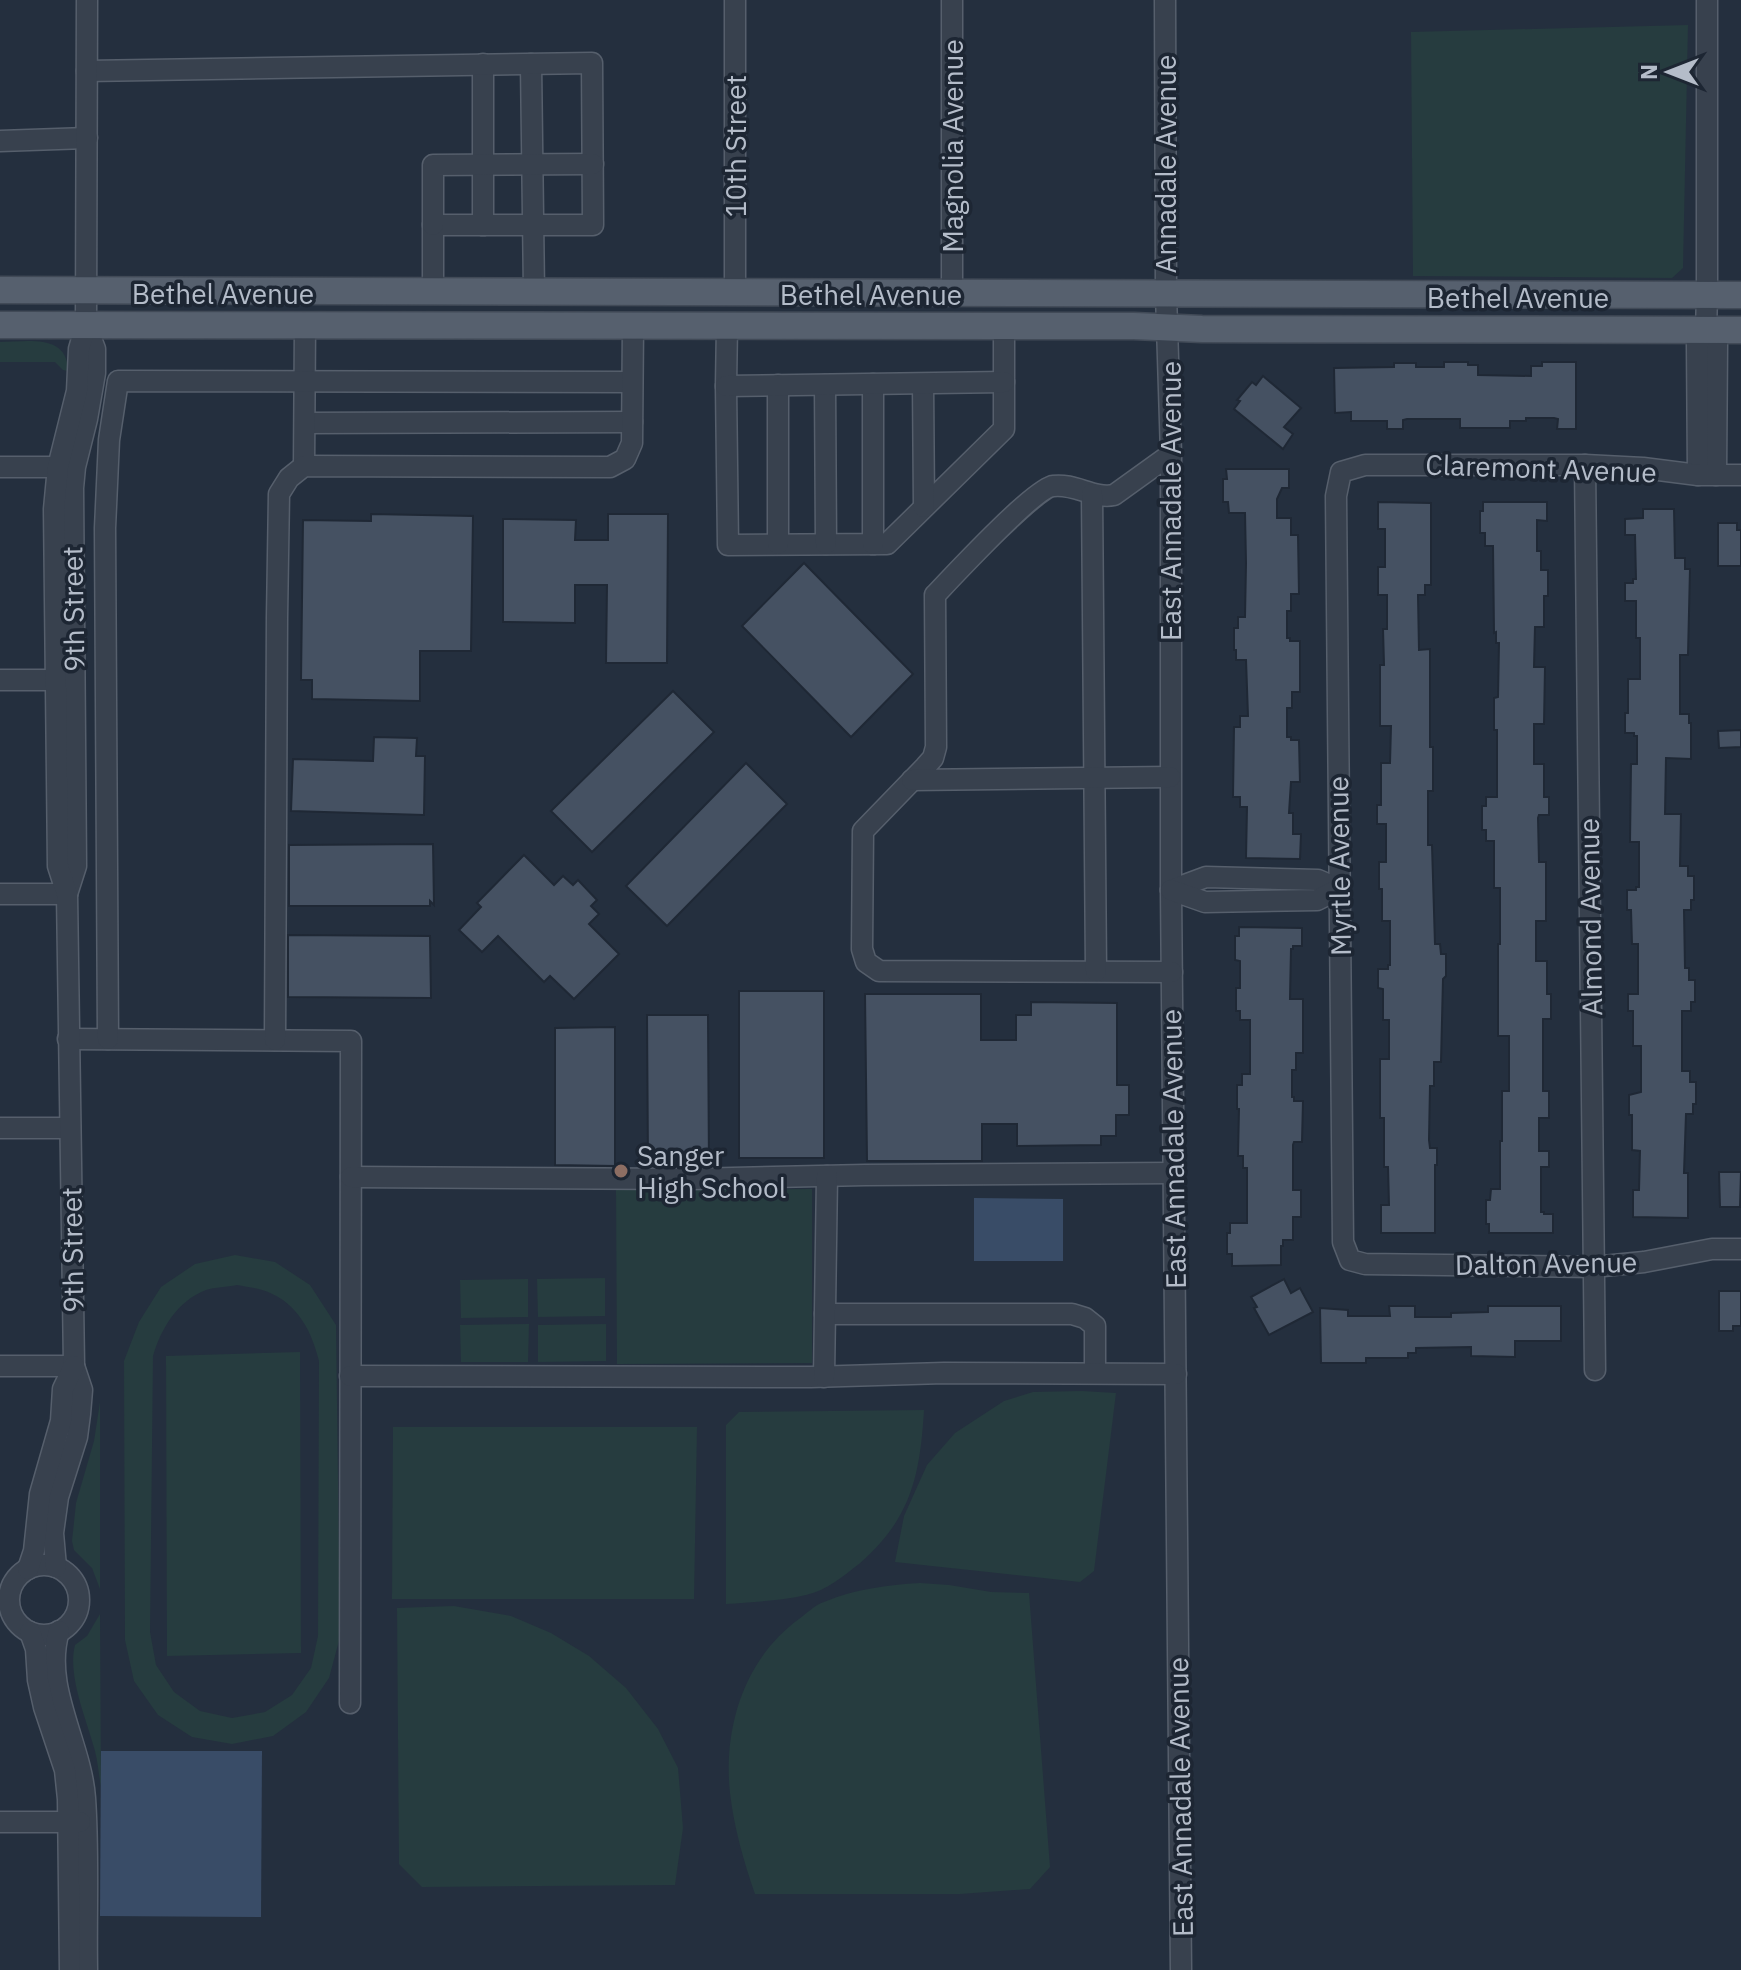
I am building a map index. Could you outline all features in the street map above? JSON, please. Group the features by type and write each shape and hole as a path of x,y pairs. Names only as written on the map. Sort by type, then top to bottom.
{"main road":[{"name":"Bethel Avenue","path":"0,290 1741,295"},
{"path":"305,325 317,311 327,308 483,307 530,292"},
{"path":"506,325 572,311 716,309 728,302 735,292"},
{"path":"727,325 748,312 859,308 946,293"},
{"name":"Bethel Avenue","path":"0,325 1741,330"}],"street":[{"name":"9th Street","path":"56,1567 53,1533 58,1497 77,1437 82,1390 74,1366 67,894 58,866 64,680 54,509 67,467 79,349 86,325 87,0"},
{"name":"10th Street","path":"735,0 735,292"},
{"name":"Magnolia Avenue","path":"946,293 952,0"},
{"name":"Annadale Avenue","path":"1165,0 1168,328"},
{"path":"1707,0 1706,330 1717,344 1707,475"},
{"path":"87,71 592,63 593,225 433,225"},
{"path":"483,64 483,225"},
{"path":"530,292 534,225 531,64"},
{"path":"0,141 87,138"},
{"path":"433,292 433,165 593,164"},
{"path":"304,466 305,325"},
{"path":"275,1040 279,494 289,478 304,466 610,467 625,459 632,443 633,325"},
{"path":"727,325 728,545 887,544 1004,429 1004,326"},
{"name":"East Annadale Avenue","path":"1168,328 1181,1970"},
{"path":"108,1039 105,528 109,440 118,381 632,382"},
{"path":"726,386 1004,382"},
{"path":"873,384 873,544"},
{"path":"923,384 924,507"},
{"path":"778,385 778,544"},
{"path":"825,385 826,544"},
{"path":"305,423 632,422"},
{"path":"1171,454 1114,495 1105,497 1069,486 1050,485 1031,499 935,595 936,747 933,758 863,831 862,949 866,962 879,971 1172,972"},
{"name":"Claremont Avenue","path":"1341,472 1365,465 1585,465 1741,475"},
{"name":"Almond Avenue","path":"1585,465 1595,1370"},
{"path":"0,467 67,467"},
{"name":"Myrtle Avenue","path":"1341,472 1336,496 1343,1242 1350,1260"},
{"path":"1092,494 1096,971"},
{"path":"0,680 64,680"},
{"path":"912,780 1170,777"},
{"path":"1171,890 1205,902 1317,900 1339,889"},
{"path":"0,894 67,894"},
{"path":"68,1039 351,1041 350,1703"},
{"path":"0,1128 70,1128"},
{"path":"351,1177 691,1179 1174,1173"},
{"path":"824,1377 827,1176"},
{"name":"Dalton Avenue","path":"1350,1260 1365,1264 1593,1267 1644,1262 1712,1249 1741,1249"},
{"path":"825,1314 1072,1314 1085,1318 1095,1326 1095,1373"},
{"path":"0,1366 74,1366"},
{"name":"9th Street","path":"28,1569 34,1551 40,1494 59,1430 63,1389 74,1366"},
{"path":"350,1376 1176,1374"},
{"path":"45,1565 56,1567 73,1579 78,1589 78,1611 73,1621 59,1631 45,1635 30,1632 18,1623 5,1598 15,1581 28,1569 45,1565"},
{"path":"59,1631 55,1644 55,1675 81,1765 85,1797 78,1822 70,1970"},
{"path":"30,1632 36,1649 44,1707 78,1822 87,1970"},
{"path":"0,1822 78,1822"}],"green space":[{"path":"1688,25 1683,268 1672,278 1413,276 1411,32"},
{"path":"33,341 53,345 61,350 68,371 55,362 0,362 0,342"},
{"path":"812,1189 812,1363 617,1364 616,1190"},
{"path":"235,1255 275,1262 310,1285 336,1325 340,1637 329,1678 306,1712 273,1736 232,1744 192,1737 158,1715 134,1681 125,1640 124,1361 139,1322 161,1287 195,1264","holes":["237,1285 264,1291 288,1304 308,1330 319,1361 318,1636 311,1668 292,1695 265,1712 232,1718 200,1711 174,1692 156,1665 150,1632 153,1356 166,1326 187,1301 206,1290"]},
{"path":"605,1278 605,1316 538,1317 537,1279"},
{"path":"528,1279 528,1317 461,1318 460,1280"},
{"path":"529,1324 528,1362 461,1362 460,1325"},
{"path":"606,1324 606,1361 538,1362 538,1325"},
{"path":"300,1352 301,1653 167,1656 166,1356"},
{"path":"1033,1392 1116,1393 1094,1571 1080,1582 895,1562 904,1516 927,1465 955,1433 1004,1401"},
{"path":"100,1402 100,1589 92,1568 74,1550 72,1541 76,1503 94,1441"},
{"path":"924,1410 919,1456 910,1495 891,1530 877,1547 840,1578 814,1593 726,1604 726,1425 739,1412"},
{"path":"393,1427 697,1427 694,1599 392,1599"},
{"path":"920,1583 991,1592 1029,1593 1050,1867 1030,1889 960,1894 755,1894 734,1819 729,1769 734,1720 751,1674 780,1635 817,1605 859,1591"},
{"path":"454,1606 511,1616 551,1633 589,1656 626,1688 658,1729 678,1768 683,1828 675,1885 422,1887 399,1864 397,1608"},
{"path":"100,1614 101,1788 95,1751 76,1684 73,1657 75,1645 87,1636"}],"water":[{"path":"974,1198 1063,1199 1063,1261 974,1261"},
{"path":"101,1751 262,1751 261,1917 100,1916"}],"building":[{"path":"1444,362 1478,365 1478,375 1531,376 1531,366 1542,366 1542,362 1576,362 1576,429 1557,429 1558,419 1554,418 1526,418 1526,421 1510,421 1510,428 1460,428 1460,419 1407,419 1403,420 1403,429 1387,429 1387,421 1351,421 1351,412 1335,413 1334,368 1394,367 1394,363 1444,367"},
{"path":"1263,376 1301,408 1284,427 1293,434 1283,449 1234,409 1240,401 1237,400 1252,382 1256,385"},
{"path":"1226,469 1289,469 1289,488 1282,488 1277,499 1277,518 1291,518 1291,535 1298,535 1299,594 1291,594 1291,611 1287,611 1287,638 1300,641 1300,692 1292,692 1292,708 1287,708 1287,737 1299,740 1300,782 1291,782 1289,813 1293,813 1293,834 1301,834 1300,859 1246,858 1247,807 1240,807 1240,797 1233,797 1234,727 1240,727 1240,716 1248,716 1246,660 1236,660 1234,650 1234,628 1238,628 1238,617 1245,617 1245,513 1229,513 1228,502 1223,502"},
{"path":"1378,502 1431,503 1431,585 1425,585 1425,595 1418,595 1419,650 1430,649 1433,791 1428,791 1428,845 1432,845 1435,944 1440,944 1441,954 1446,954 1441,1062 1434,1062 1434,1086 1430,1086 1429,1140 1430,1148 1437,1148 1435,1233 1381,1233 1381,1205 1389,1205 1388,1167 1384,1167 1384,1118 1380,1118 1380,1059 1389,1059 1389,1020 1383,1020 1383,989 1378,988 1378,969 1388,969 1390,965 1390,921 1382,921 1379,862 1386,862 1386,824 1377,824 1377,805 1381,805 1381,763 1390,763 1391,726 1380,726 1380,665 1384,665 1383,629 1387,629 1387,595 1378,595 1378,567 1385,567 1385,529 1378,529"},
{"path":"1483,502 1547,502 1547,521 1537,520 1537,551 1541,551 1541,570 1548,570 1548,596 1544,596 1544,627 1535,627 1534,667 1545,667 1544,724 1534,724 1534,764 1544,764 1544,797 1549,797 1549,815 1539,815 1538,818 1539,862 1546,862 1546,921 1536,921 1536,961 1547,961 1547,994 1551,994 1551,1019 1543,1019 1543,1091 1549,1091 1549,1118 1539,1118 1539,1151 1549,1151 1549,1167 1541,1167 1541,1212 1553,1214 1553,1233 1489,1233 1489,1224 1486,1224 1486,1200 1490,1200 1491,1189 1500,1189 1502,1091 1509,1091 1509,1036 1498,1036 1500,888 1494,888 1494,841 1486,841 1486,830 1482,830 1482,806 1486,806 1486,797 1497,797 1494,698 1498,697 1499,643 1496,643 1494,633 1493,546 1485,546 1485,533 1480,533"},
{"path":"1643,509 1674,509 1675,558 1685,558 1685,569 1690,569 1688,655 1680,655 1680,714 1689,714 1691,759 1666,758 1665,814 1681,814 1680,866 1688,866 1688,876 1694,876 1694,900 1691,900 1691,910 1684,910 1685,968 1689,968 1689,980 1695,980 1695,1002 1691,1002 1691,1011 1682,1011 1682,1071 1690,1071 1690,1082 1696,1082 1693,1114 1686,1114 1684,1173 1688,1173 1688,1218 1633,1217 1633,1190 1639,1190 1640,1151 1632,1150 1629,1095 1641,1092 1641,1046 1633,1046 1633,1011 1628,1011 1628,994 1638,994 1638,944 1632,944 1627,890 1639,887 1639,842 1630,842 1631,764 1637,764 1637,736 1625,733 1625,713 1628,713 1628,679 1640,679 1640,638 1636,638 1636,601 1625,601 1625,583 1633,583 1636,579 1635,535 1625,535 1625,519 1643,518"},
{"path":"371,514 473,516 471,651 420,651 420,701 312,699 312,680 301,680 303,520 371,521"},
{"path":"608,514 668,514 667,663 606,663 607,585 575,585 575,623 503,622 503,519 576,520 575,540 608,540"},
{"path":"1718,523 1737,523 1737,530 1741,530 1741,566 1718,566"},
{"path":"804,563 913,674 851,737 742,626"},
{"path":"673,691 714,732 592,852 551,811"},
{"path":"1741,730 1741,747 1719,748 1718,731"},
{"path":"374,737 417,738 416,756 425,756 424,815 291,811 293,759 373,761"},
{"path":"746,763 787,804 667,926 626,886"},
{"path":"433,844 434,905 430,901 430,906 289,906 289,845"},
{"path":"524,855 554,885 563,876 573,885 578,880 597,900 591,906 599,914 589,924 619,954 574,999 550,976 544,982 498,936 482,952 459,930 481,907 477,903"},
{"path":"1239,927 1302,928 1302,946 1291,949 1290,999 1303,999 1303,1053 1296,1053 1296,1070 1292,1070 1292,1097 1294,1101 1303,1101 1302,1142 1294,1142 1293,1145 1293,1190 1301,1190 1301,1217 1293,1217 1293,1240 1283,1240 1281,1265 1232,1266 1232,1254 1227,1254 1230,1223 1247,1223 1247,1168 1243,1168 1243,1156 1238,1156 1237,1085 1242,1085 1242,1074 1250,1074 1250,1020 1240,1020 1240,1011 1236,1011 1240,961 1235,960 1235,936 1239,936"},
{"path":"288,935 430,936 431,998 288,997"},
{"path":"739,991 824,991 824,1158 739,1158"},
{"path":"865,994 981,994 981,1040 1016,1040 1016,1015 1031,1015 1031,1002 1117,1003 1117,1085 1129,1085 1129,1115 1116,1115 1116,1136 1101,1136 1101,1145 1017,1146 1017,1124 982,1124 982,1161 867,1161"},
{"path":"647,1015 708,1015 709,1166 648,1166"},
{"path":"615,1027 615,1166 555,1165 555,1028"},
{"path":"1719,1172 1741,1172 1740,1207 1720,1207"},
{"path":"1284,1279 1291,1293 1300,1288 1313,1312 1269,1335 1251,1297"},
{"path":"1719,1291 1741,1291 1741,1326 1733,1326 1733,1331 1719,1331"},
{"path":"1389,1306 1415,1306 1415,1317 1451,1317 1451,1313 1488,1312 1488,1306 1561,1306 1561,1341 1515,1341 1515,1357 1471,1356 1471,1347 1416,1348 1416,1353 1408,1353 1408,1358 1366,1358 1366,1363 1321,1363 1320,1308 1348,1310 1348,1316 1390,1316"}],"place":[{"name":"Sanger High School","path":"621,1171"}]}
